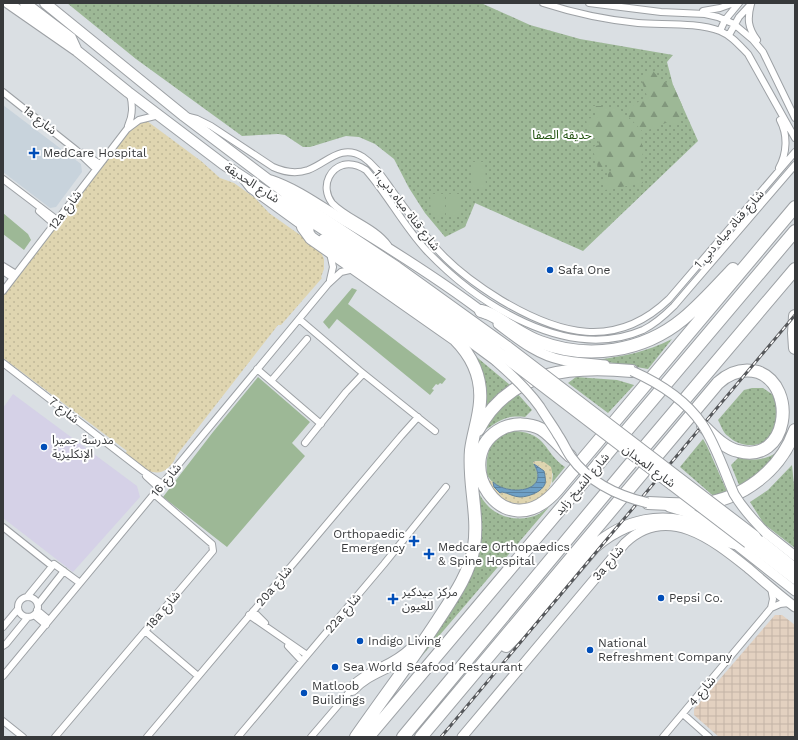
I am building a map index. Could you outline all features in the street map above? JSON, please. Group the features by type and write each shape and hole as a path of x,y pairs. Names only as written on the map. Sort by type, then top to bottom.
{"highway":[{"path":"570,456 541,430 524,424 515,424 498,431 485,443 480,457 480,471 483,485 496,503 517,510 525,510 540,505 546,501 567,478 795,206"},
{"path":"481,311 492,314 528,336 558,348 596,352 632,346 659,335 683,319 748,253 780,224"},
{"path":"303,227 311,238 456,339 472,360 478,376 480,394 480,407 471,450 471,478 475,522 474,548 468,568 459,586 430,631 356,737"},
{"name":"شارع الشيخ زايد","path":"368,737 795,231"},
{"name":"شارع الشيخ زايد","path":"403,737 625,470 795,269"},
{"path":"795,316 795,348"},
{"path":"471,450 478,430 490,412 512,392 530,381 549,374 569,370 594,369 632,372"},
{"path":"421,737 718,383 736,372 750,371 763,374 775,382 779,387 785,400 788,414 785,428 781,434 772,444 759,451 745,452 731,448 716,438 702,425"},
{"path":"648,503 700,504 722,499 743,491 754,484 772,468 787,448 795,430"},
{"path":"486,661 524,630 602,539 623,527 646,520 681,521 704,528 728,542 735,543"},
{"path":"352,689 367,676 402,659 430,631"}],"main road":[{"name":"شارع الحديقة","path":"8,3 77,51 202,149 393,275 502,354"},
{"path":"25,3 70,38 76,45 77,51"},
{"name":"شارع الحديقة","path":"45,3 184,116 265,178 397,267 502,354"},
{"path":"244,177 251,188 303,227 502,354 514,378 539,406 570,456 588,474 603,486 620,495 682,511 702,519 735,543 795,591"},
{"path":"265,178 285,185 391,250 481,311 520,341 544,354 562,360 608,366 632,372 655,382 671,393 686,405 702,425 713,445 734,494 745,512 766,533 795,556"},
{"name":"شارع الميدان","path":"502,354 751,540 795,568"},
{"name":"3a شارع","path":"462,737 625,543 642,530 654,526 666,526 684,528 701,534 724,548 792,605"},
{"name":"شارع الميدان","path":"751,540 795,579"}],"street":[{"path":"543,3 593,17 636,23 710,28 729,35 738,42 748,54 795,138"},
{"path":"589,3 661,12 705,14 734,24 753,40 762,52 795,117"},
{"path":"691,13 711,10 734,3"},
{"path":"720,31 725,20 739,3"},
{"path":"729,35 742,12 752,3"},
{"path":"752,3 748,24 752,34 760,45 762,52"},
{"name":"1a شارع","path":"3,92 98,167"},
{"path":"770,92 769,97 783,126 786,137 783,157 776,174"},
{"name":"12a شارع","path":"127,129 132,116 133,108 130,94"},
{"name":"12a شارع","path":"3,291 127,129 139,120 159,115"},
{"name":"شارع قناة مياه دبي 1","path":"184,116 198,119 207,124 281,171 298,172 307,170 337,154 354,153 362,156 374,167 432,244 444,257 474,282 508,304 542,322 579,332 602,332 625,327 645,318 659,309 670,299 795,152"},
{"name":"شارع قناة مياه دبي 1","path":"391,250 381,237 336,206 329,198 326,186 327,180 335,169 347,164 360,166 366,170 425,248 456,278 487,301 522,320 549,332 577,339 611,339 644,329 655,323 670,311 795,165"},
{"path":"3,179 56,222"},
{"name":"شارع 16","path":"328,284 333,267 333,261 329,251"},
{"path":"3,266 14,276"},
{"name":"شارع 16","path":"3,676 328,284 341,272 355,269"},
{"path":"3,271 14,276"},
{"path":"299,319 361,372 435,431"},
{"path":"271,381 307,339"},
{"name":"شارع 7","path":"3,363 143,471 158,489"},
{"path":"257,369 321,424"},
{"path":"305,443 361,372"},
{"name":"20a شارع","path":"147,737 401,436 415,415"},
{"name":"22a شارع","path":"238,737 446,487"},
{"name":"18a شارع","path":"56,736 214,548 212,544 158,489"},
{"path":"3,527 52,566 55,564 80,583"},
{"path":"3,627 18,609 20,600 28,597 52,566"},
{"path":"3,646 34,612 64,571"},
{"path":"770,587 773,599 771,608"},
{"path":"28,597 35,599 34,612"},
{"path":"771,608 780,604 792,605"},
{"name":"شارع 4","path":"664,737 771,608"},
{"path":"18,609 21,614 34,612 48,623"},
{"path":"251,613 305,658"},
{"path":"145,631 198,676"},
{"path":"311,737 352,689"},
{"path":"683,714 709,737"},
{"path":"3,721 23,737"}],"shaded area":[{"name":"MedCare Hospital","path":"3,105 81,164 82,172 56,207 50,208 3,172"},
{"name":"مدرسة جميرا الإنكليزية","path":"13,394 137,486 140,497 73,572 3,518 3,408"},
{"path":"775,615 782,615 795,625 795,737 719,737 694,715 694,709"}],"green space":[{"name":"حديقة الصفا","path":"67,3 481,3 530,25 580,39 673,55 667,62 673,85 698,141 583,251 475,203 465,227 445,237 425,213 409,188 394,159 375,144 359,137 346,136 310,147 303,147 285,135 242,136 136,59"},
{"path":"647,71 653,71 662,81 673,85 682,105 680,121 674,124 668,122 643,132 627,115 629,108 647,96 642,82"},
{"path":"592,106 601,106 605,109 620,109 622,114 641,135 643,153 639,164 639,174 643,183 605,190 602,180 608,177 608,172 613,170 608,162 604,162 605,169 599,170 592,147 599,145 598,138 589,138 586,119 598,117 598,112"},
{"path":"473,162 485,162 486,187 473,187"},
{"path":"430,194 443,194 444,217 431,217"},
{"path":"446,194 460,194 460,216 446,216"},
{"path":"3,213 28,234 31,240 24,250 3,234"},
{"path":"352,288 357,290 348,304 446,379 442,384 436,384 430,395 337,319 329,329 323,322"},
{"path":"672,339 648,369 596,360 635,353"},
{"path":"467,349 510,385 494,397 482,412"},
{"path":"258,377 310,422 292,443 305,456 227,547 163,497"},
{"path":"576,377 617,380 634,385 608,413 568,383"},
{"path":"763,388 776,397 780,427 766,441 755,445 745,445 736,442 725,433 718,420 744,390"},
{"path":"517,393 532,410 525,417 504,419 485,430 499,410"},
{"path":"516,431 534,436 540,440 565,467 552,483 553,474 543,462 540,461 533,462 536,469 537,480 535,484 527,489 513,490 502,487 494,483 487,475 487,459 491,446 495,440 501,436"},
{"path":"703,439 729,496 718,500 680,467"},
{"path":"786,446 741,490 731,465 738,458 758,459 768,457"},
{"path":"792,465 795,495 795,548 764,524 750,502 768,490"},
{"path":"474,483 484,502 494,511 506,517 526,518 539,514 549,507 409,671 451,612 468,579"}],"sand":[{"path":"147,121 201,161 220,178 234,183 255,198 269,213 317,247 324,259 322,278 281,325 278,325 176,456 171,465 163,471 157,473 146,470 140,466 125,454 127,451 3,358 3,287 128,124"},
{"path":"533,462 544,462 551,467 552,478 549,487 543,495 525,504 515,504 505,501 496,495 487,479 493,482 494,487 511,495 541,489 540,467"}],"water":[{"path":"534,464 544,471 545,476 545,484 538,492 523,497 518,497 502,492 500,493 494,487 493,482 508,489 517,490 532,486 537,481 538,474"}],"railway":[{"path":"441,737 795,315"}],"place":[{"name":"MedCare Hospital","path":"34,153"},
{"name":"Safa One","path":"550,270"},
{"name":"مدرسة جميرا الإنكليزية","path":"44,447"},
{"name":"Orthopaedic Emergency","path":"414,541"},
{"name":"Medcare Orthopaedics & Spine Hospital","path":"429,554"},
{"name":"Pepsi Co.","path":"661,598"},
{"name":"مركز ميدكير للعيون","path":"393,599"},
{"name":"Indigo Living","path":"360,641"},
{"name":"National Refreshment Company","path":"590,650"},
{"name":"Sea World Seafood Restaurant","path":"335,667"},
{"name":"Matloob Buildings","path":"304,693"}]}
